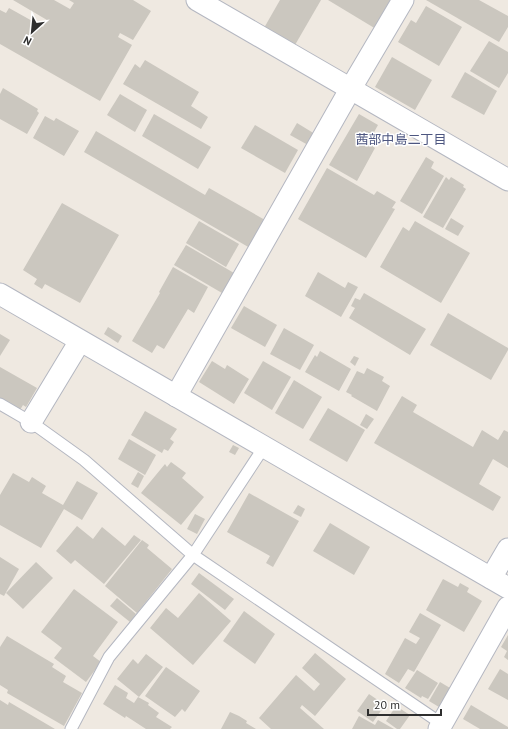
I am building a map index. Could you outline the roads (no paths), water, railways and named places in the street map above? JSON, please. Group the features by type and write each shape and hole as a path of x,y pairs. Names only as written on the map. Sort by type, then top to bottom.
{"street":[{"path":"197,0 508,180"},
{"path":"176,396 351,88 403,0"},
{"path":"0,294 499,583 508,548"},
{"path":"31,422 80,341"},
{"path":"440,726 508,607"}],"lane":[{"path":"0,404 31,422 84,460 193,555 440,726"},
{"path":"71,729 109,657 193,555 264,447"}],"district":[{"name":"茜部中島二丁目","path":"401,139"}]}
